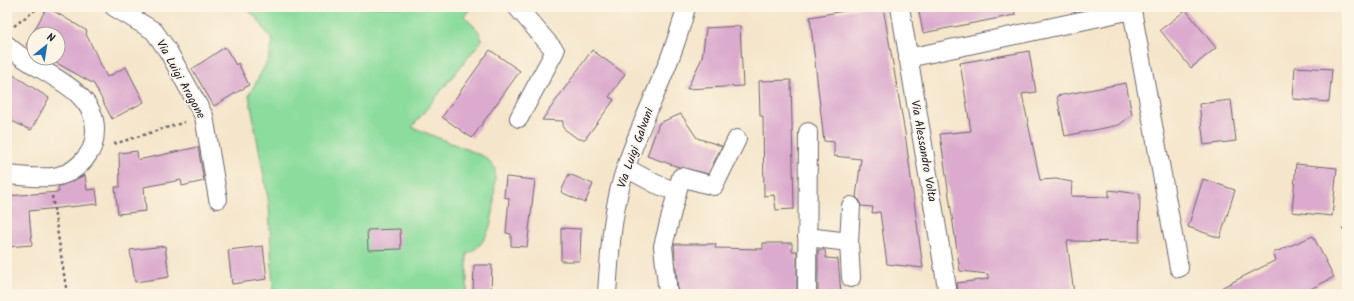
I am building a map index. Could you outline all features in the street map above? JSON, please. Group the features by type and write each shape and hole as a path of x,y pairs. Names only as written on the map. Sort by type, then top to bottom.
{"street":[{"name":"Via Luigi Aragone","path":"114,7 154,31"},
{"name":"Via Luigi Aragone","path":"136,7 168,51 204,116 218,199"},
{"path":"517,7 555,51 519,118"},
{"name":"Via Luigi Galvani","path":"607,294 611,235 616,206 626,168 680,32 686,7"},
{"name":"Via Alessandro Volta","path":"900,7 948,294"},
{"path":"908,58 1132,10 1179,268"},
{"path":"7,45 33,66 67,86 80,96 91,111 95,122 95,136 90,152 76,168 67,174 49,178 7,174"},
{"path":"807,294 808,132"},
{"path":"668,294 663,246 681,177 714,186 736,139"},
{"path":"626,168 656,184 677,192"},
{"path":"851,206 849,242 851,278"},
{"path":"807,237 849,242"}],"path":[{"path":"13,26 39,7"},
{"path":"90,152 204,116"},
{"path":"49,178 67,294"},
{"path":"1342,229 1347,228"}],"green space":[{"path":"244,7 472,7 464,16 478,30 482,40 412,127 485,157 495,168 494,204 489,228 484,239 477,247 467,254 467,294 273,294 269,204 249,95 269,58 273,41 256,17"}],"building":[{"path":"47,7 87,31 86,34 107,77 126,67 144,102 112,119 94,84 62,66 66,66 66,26 36,26"},
{"path":"866,7 883,7 905,133 923,268 887,264 880,212 872,213 873,207 861,206 860,201 856,197 861,159 834,156 834,142 824,141 810,17"},
{"path":"918,7 1014,7 1015,15 923,33"},
{"path":"1186,10 1216,48 1191,68 1160,30"},
{"path":"740,26 743,86 687,89 702,58 706,28"},
{"path":"225,47 236,65 238,63 249,85 214,106 192,69"},
{"path":"490,50 520,71 472,138 442,117"},
{"path":"592,50 625,74 609,97 614,100 585,139 578,139 563,128 563,121 542,120"},
{"path":"1029,51 1036,92 1022,94 1040,180 1056,179 1072,182 1071,196 1109,197 1109,190 1140,194 1139,242 1067,241 1074,294 958,294 957,283 988,279 988,274 960,271 940,134 971,131 960,63"},
{"path":"1295,67 1332,69 1329,102 1293,99"},
{"path":"7,71 49,98 31,130 7,119"},
{"path":"791,80 794,209 776,210 774,195 764,196 763,116 760,116 759,81"},
{"path":"1126,83 1132,115 1119,125 1065,136 1057,96"},
{"path":"1231,100 1236,141 1204,145 1199,104"},
{"path":"681,114 697,138 722,146 708,174 679,167 647,156 659,123"},
{"path":"198,147 204,181 182,186 181,180 144,187 146,211 118,214 115,187 120,187 119,153 137,151 138,160"},
{"path":"1296,164 1337,168 1332,216 1292,212"},
{"path":"569,174 593,184 585,203 561,192"},
{"path":"85,175 87,190 96,189 98,204 29,211 32,245 7,247 7,196 59,192 58,187"},
{"path":"506,177 535,180 527,247 511,246 511,234 506,233 509,198 504,197"},
{"path":"1203,179 1235,190 1220,238 1188,227"},
{"path":"561,228 581,229 580,261 561,261"},
{"path":"400,229 401,249 368,250 367,230"},
{"path":"1313,236 1334,277 1301,294 1209,294 1276,260 1273,253"},
{"path":"763,243 792,243 792,251 797,251 797,294 678,294 674,244 716,244 715,248 763,249"},
{"path":"165,246 169,277 135,282 130,250"},
{"path":"263,246 267,279 232,284 228,250"},
{"path":"818,250 825,250 826,258 838,259 841,294 818,294"},
{"path":"474,265 492,265 491,294 473,294"}]}
